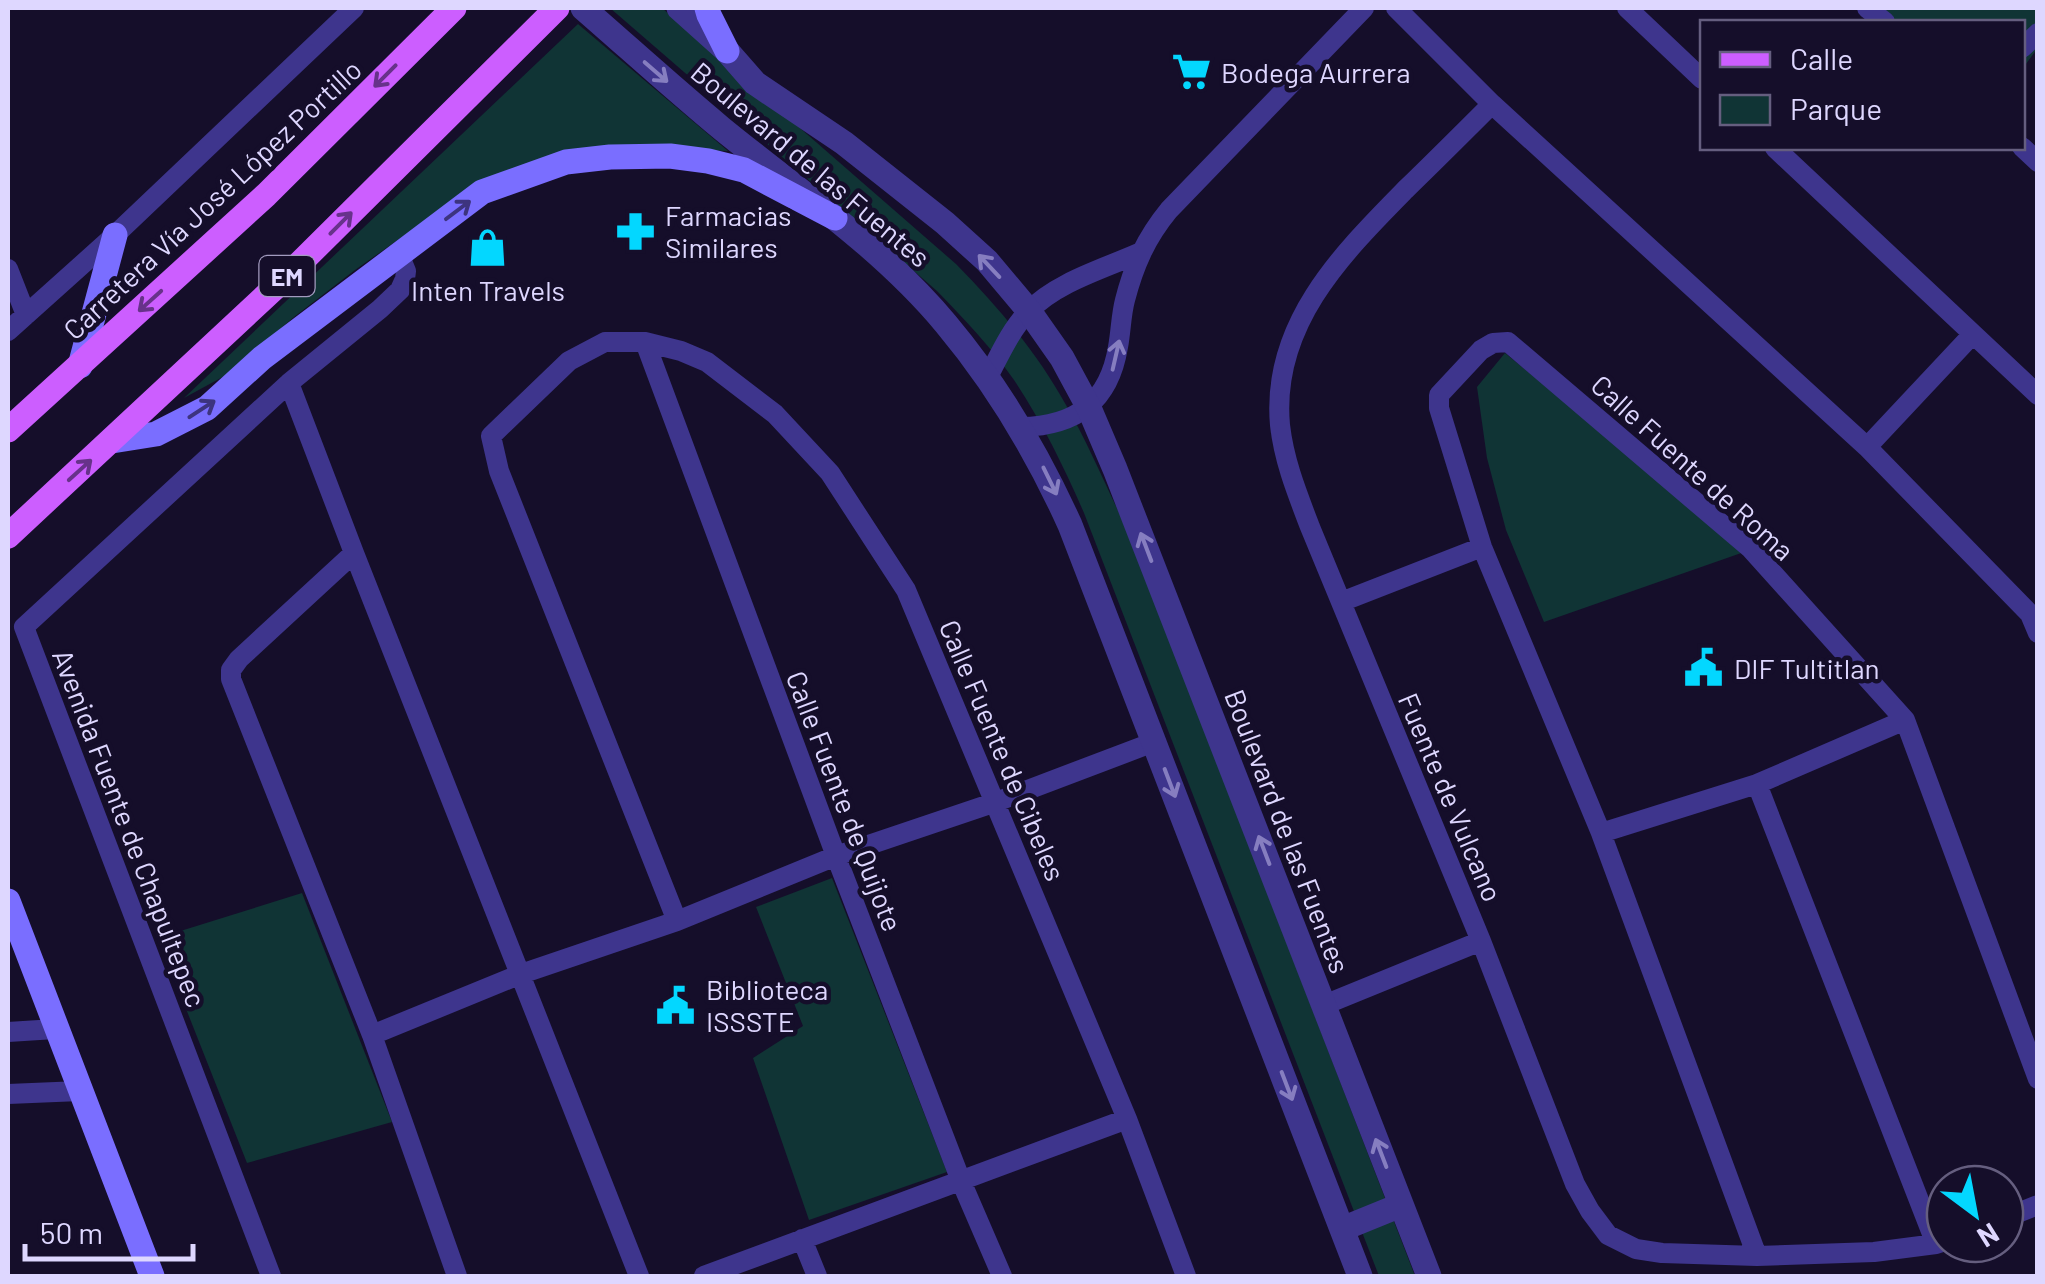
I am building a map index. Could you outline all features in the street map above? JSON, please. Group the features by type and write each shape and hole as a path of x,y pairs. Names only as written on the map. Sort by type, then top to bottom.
{"main road":[{"name":"Carretera Vía José López Portillo","path":"8,430 266,196 454,8"},
{"name":"EM","path":"8,536 284,279 557,8"},
{"path":"708,8 728,51"},
{"path":"112,441 156,434 207,408 262,358 482,192 566,162 670,156 708,161 744,170 835,218"},
{"path":"80,366 115,236"},
{"path":"8,901 152,1276"}],"street":[{"path":"8,331 115,236 354,8"},
{"name":"Boulevard de las Fuentes","path":"583,8 898,273 944,321 1021,426 1070,525 1360,1276"},
{"name":"Boulevard de las Fuentes","path":"680,8 728,51 756,83 844,143 946,223 1029,310 1062,358 1089,408 1430,1276"},
{"path":"1021,426 1055,423 1089,408 1112,372 1124,304 1139,253 1152,230 1364,8"},
{"path":"1396,8 1492,104 1868,447 2030,614 2038,633"},
{"path":"1627,8 1700,77"},
{"name":"Fuente de Vulcano","path":"1492,104 1352,244 1320,284 1294,333 1281,381 1280,422 1286,464 1482,941 1575,1184 1608,1236 1636,1249 1662,1253 1757,1256 1874,1252 1925,1244"},
{"path":"1777,150 2038,395"},
{"path":"988,377 1029,310 1053,292 1139,253"},
{"name":"Avenida Fuente de Chapultepec","path":"271,1276 24,626 289,383 400,290 406,271 398,254"},
{"path":"8,269 26,314"},
{"path":"1868,447 1973,334"},
{"path":"645,342 605,342 569,361 491,436 498,471 677,920"},
{"name":"Calle Fuente de Cibeles","path":"645,342 707,362 776,414 830,473 906,590 1128,1119 1186,1276"},
{"name":"Calle Fuente de Quijote","path":"645,342 836,856 961,1181 1002,1276"},
{"name":"Calle Fuente de Roma","path":"1482,548 1438,408 1439,394 1481,350 1493,343 1508,342 1752,549 1906,720 2038,1079"},
{"path":"289,383 640,1276"},
{"path":"1340,602 1482,548 1602,833 1757,1256"},
{"path":"354,553 239,659 231,670 232,680 372,1035 457,1276"},
{"path":"1602,833 1757,784 1906,720"},
{"path":"372,1035 521,974 1154,742"},
{"path":"1757,784 1925,1204"},
{"path":"1324,1005 1482,941"},
{"path":"8,1032 56,1028"},
{"path":"8,1094 80,1090"},
{"path":"704,1276 1128,1119"},
{"path":"1342,1229 1402,1204"},
{"path":"802,1238 817,1276"}],"green space":[{"path":"610,8 662,8 956,264 1016,331 1055,385 1128,531 1415,1276 1379,1276 1084,513 1024,396 987,345 937,291"},
{"path":"1867,8 2037,8 2037,49 2025,65 2025,20 1882,20"},
{"path":"578,24 728,151 674,149 456,199 355,270 228,374 184,398"},
{"path":"1505,353 1747,551 1544,622 1506,530 1487,458 1477,387"},
{"path":"832,878 947,1172 809,1220 753,1058 803,1026 756,907"},
{"path":"302,893 392,1122 247,1163 158,938"}],"place":[{"name":"Bodega Aurrera","path":"1191,72"},
{"name":"Farmacias Similares","path":"635,231"},
{"name":"Inten Travels","path":"488,248"},
{"name":"DIF Tultitlan","path":"1704,668"},
{"name":"Biblioteca ISSSTE","path":"676,1005"}]}
